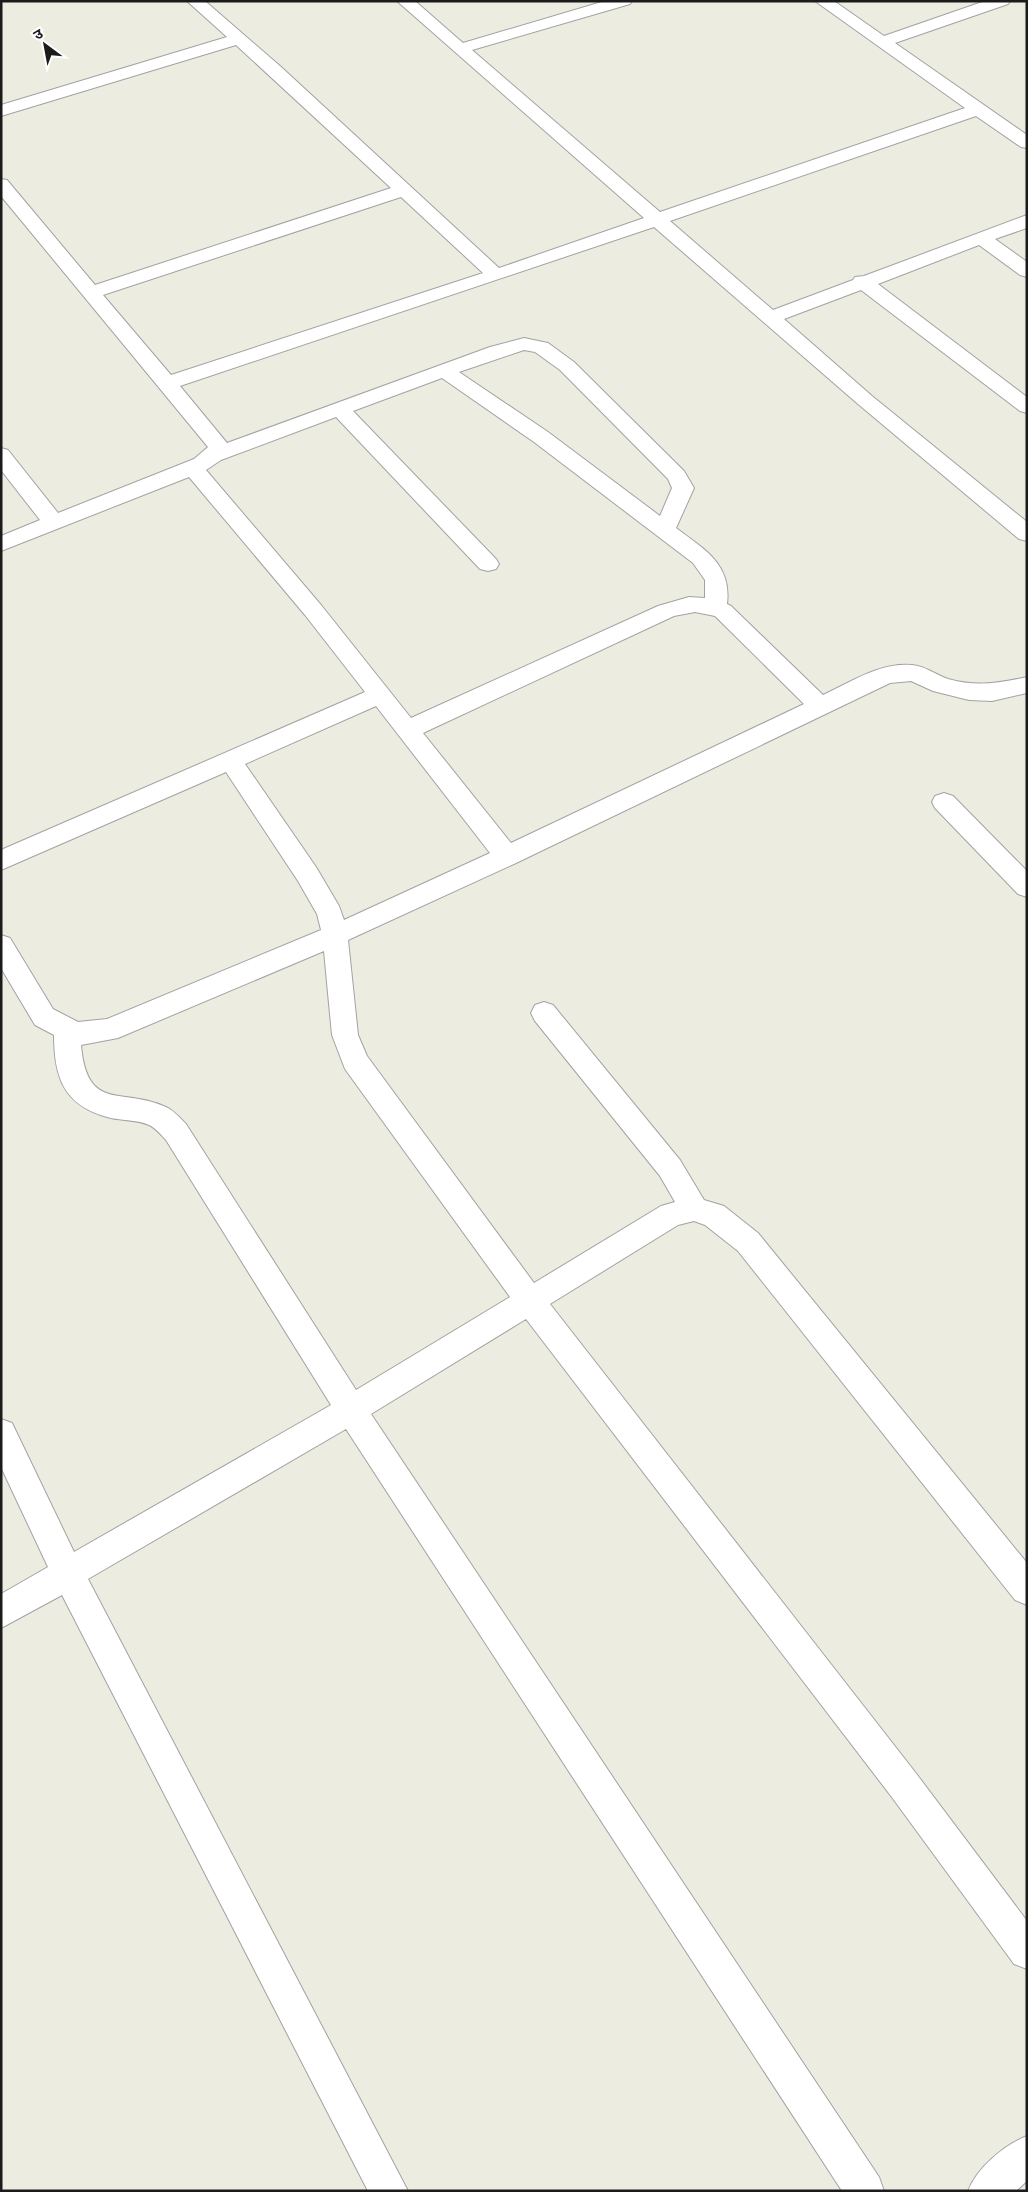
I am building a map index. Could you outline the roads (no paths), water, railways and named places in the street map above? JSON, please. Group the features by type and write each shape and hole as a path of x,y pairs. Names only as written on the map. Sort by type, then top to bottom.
{"street":[{"path":"195,1 496,275"},
{"path":"405,1 864,400 1027,534"},
{"path":"459,49 624,1"},
{"path":"823,1 1027,143"},
{"path":"882,42 1002,1"},
{"path":"1,111 238,39"},
{"path":"167,383 496,275 978,109"},
{"path":"1,184 219,446 214,456"},
{"path":"92,292 404,190"},
{"path":"769,318 862,281 1027,221"},
{"path":"981,238 1027,271"},
{"path":"862,281 1027,408"},
{"path":"1,544 193,468 214,456 524,344 541,347 567,366 677,476 683,488 677,505 663,530"},
{"path":"445,371 541,438 701,558 715,574 718,588 714,608"},
{"path":"341,410 488,564"},
{"path":"1,455 54,524"},
{"path":"193,468 313,610 507,856"},
{"path":"407,730 666,611 688,604 705,604 723,611 821,707"},
{"path":"1,945 44,1017 75,1032 109,1030 334,935 507,856 886,675 913,674 941,685 969,692 992,693 1027,685"},
{"path":"1,861 379,695"},
{"path":"230,760 307,874 330,913 345,1035 355,1061 529,1300 897,1776 1027,1951"},
{"path":"944,802 1027,886"},
{"path":"544,1013 670,1168 694,1209"},
{"path":"67,1028 67,1053 79,1091 92,1103 112,1108 139,1111 160,1118 176,1132 351,1410 866,2191"},
{"path":"1,1612 351,1410 671,1215 694,1209 714,1215 748,1242 1027,1589"},
{"path":"1,1433 68,1574 389,2191"},
{"path":"987,2191 1027,2155"}]}
